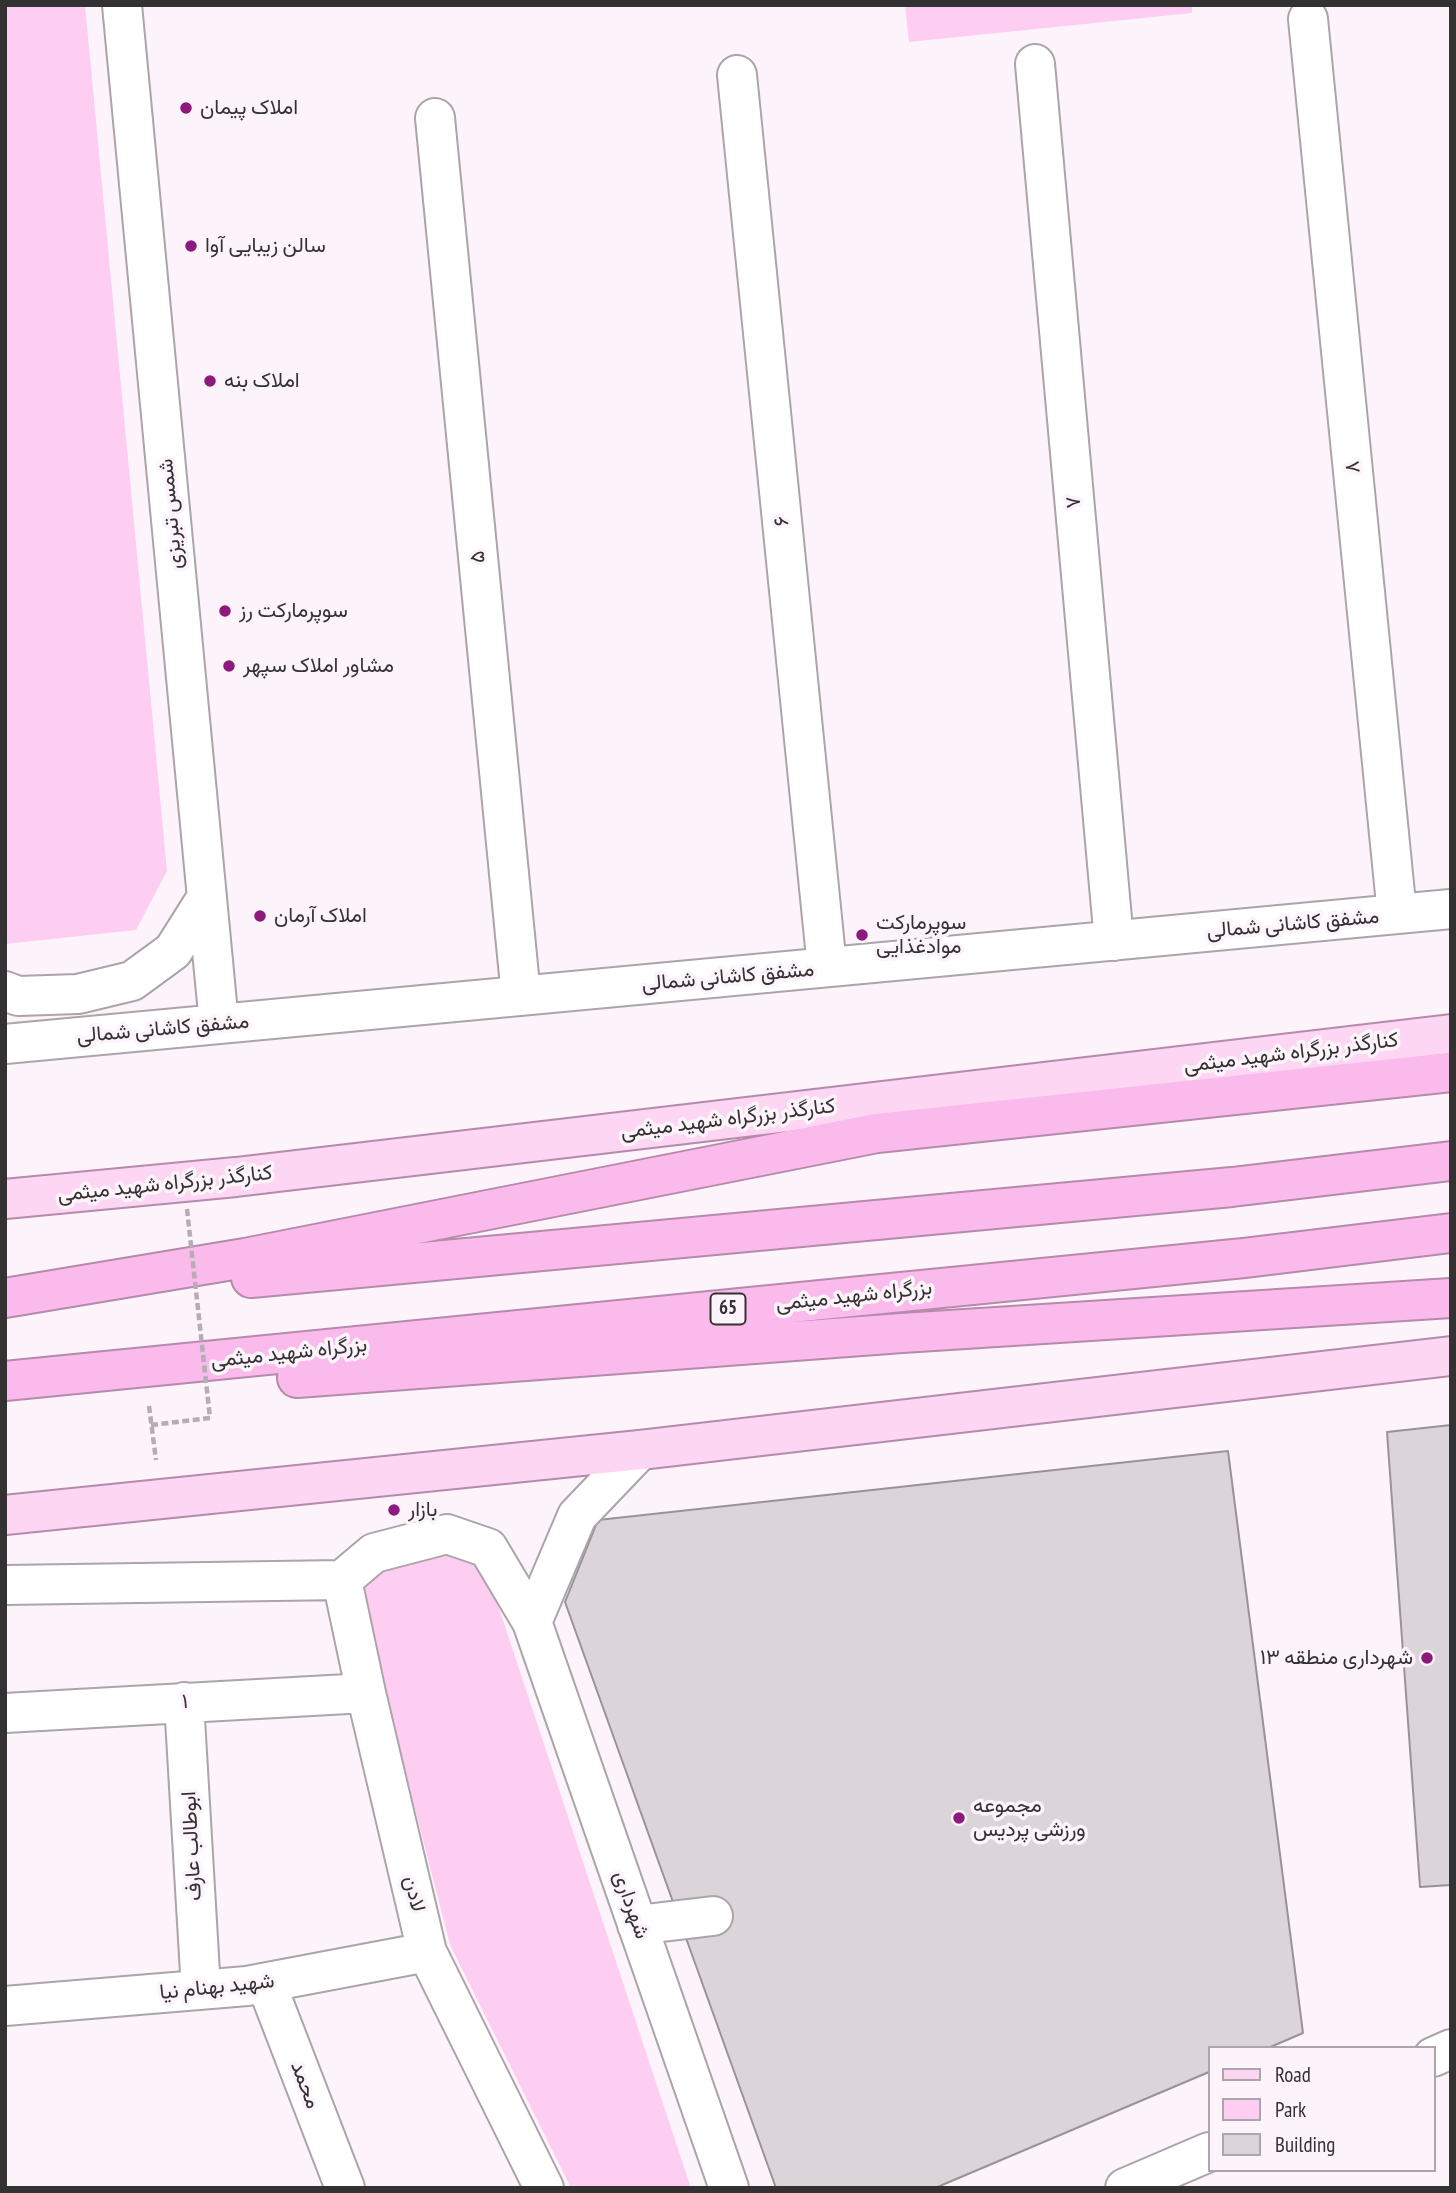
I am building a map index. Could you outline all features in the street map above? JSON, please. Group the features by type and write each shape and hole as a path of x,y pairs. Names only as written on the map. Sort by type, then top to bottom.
{"highway":[{"path":"5,1300 244,1258 877,1133 1451,1072"},
{"path":"5,1300 1232,1187 1451,1161"},
{"name":"بزرگراه شهید میثمی","path":"5,1383 1244,1258 1451,1233"},
{"path":"5,1383 149,1407 888,1334 1451,1298"}],"main road":[{"name":"کنارگذر بزرگراه شهید میثمی","path":"5,1199 264,1174 1451,1034"},
{"path":"5,1515 640,1450 1451,1356"}],"street":[{"name":"شمس تبریزی","path":"122,5 219,1024"},
{"name":"۸","path":"1308,19 1397,914"},
{"name":"۷","path":"1035,64 1114,941"},
{"name":"۶","path":"737,75 827,967"},
{"name":"۵","path":"435,118 521,996"},
{"path":"5,991 18,996 78,994 132,981 173,951 207,897"},
{"name":"مشفق کاشانی شمالی","path":"5,1044 1451,909"},
{"path":"532,1622 577,1516 640,1450"},
{"name":"شهرداری","path":"342,1580 374,1553 447,1534 488,1548 532,1622 729,2188"},
{"path":"5,1585 342,1580"},
{"name":"لادن","path":"342,1580 427,1952 544,2188"},
{"name":"۱","path":"5,1713 366,1693"},
{"name":"ابوطالب عارف","path":"184,1703 201,1990"},
{"path":"637,1924 713,1916"},
{"name":"شهید بهنام نیا","path":"5,2006 266,1983 427,1952"},
{"name":"محمد","path":"266,1983 345,2188"},
{"path":"1435,2056 1451,2049"},
{"path":"1125,2188 1208,2152"}],"path":[{"path":"162,1499 149,1407 210,1418 187,1209"}],"green space":[{"path":"5,5 85,5 167,871 136,930 5,944"},
{"path":"905,5 1192,5 1192,13 909,42"},
{"path":"442,1541 482,1557 691,2188 571,2188 450,1945 360,1594 381,1562"}],"building":[{"name":"شهرداری منطقه ۱۳","path":"1451,1425 1451,1885 1420,1887 1387,1432"},
{"name":"مجموعه ورزشی پردیس","path":"1228,1451 1303,2033 1273,2046 1208,2046 1208,2072 935,2188 776,2188 565,1602 598,1520"}],"place":[{"name":"املاک پیمان","path":"186,108"},
{"name":"سالن زیبایی آوا","path":"191,246"},
{"name":"املاک بنه","path":"210,381"},
{"name":"سوپرمارکت رز","path":"225,611"},
{"name":"مشاور املاک سپهر","path":"229,666"},
{"name":"املاک آرمان","path":"260,916"},
{"name":"سوپرمارکت موادغذایی","path":"862,935"},
{"name":"بازار","path":"394,1510"},
{"name":"شهرداری منطقه ۱۳","path":"1427,1658"},
{"name":"مجموعه ورزشی پردیس","path":"959,1818"}]}
